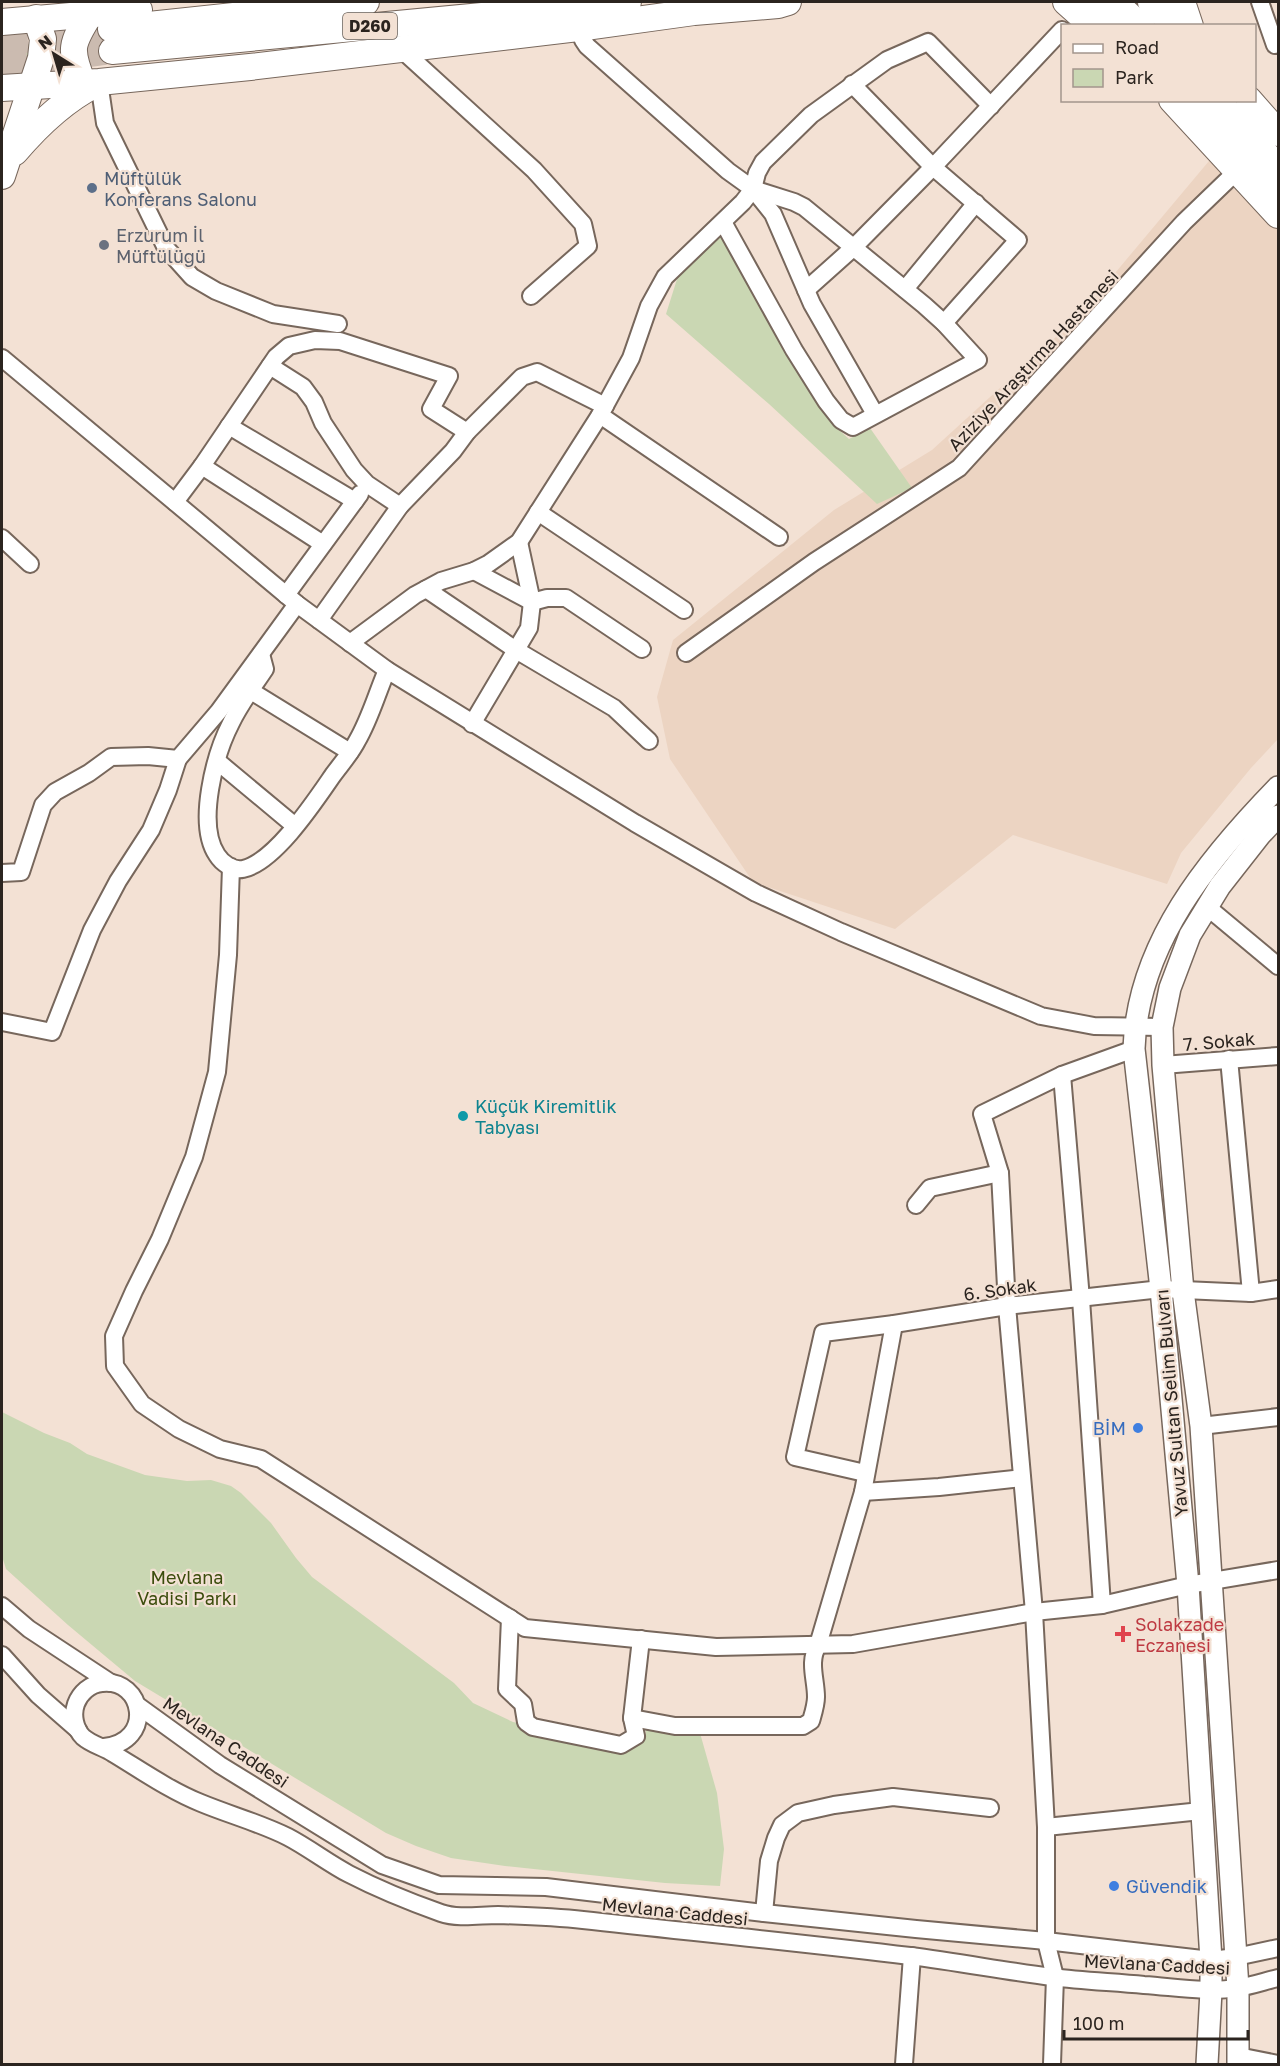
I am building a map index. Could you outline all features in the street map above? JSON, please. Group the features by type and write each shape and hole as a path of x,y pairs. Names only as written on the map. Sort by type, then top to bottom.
{"highway":[{"path":"2,22 36,10 90,14 124,6 214,2"},
{"name":"D260","path":"366,2 111,40 628,2"},
{"path":"2,88 91,83 401,49 788,2"},
{"path":"1151,2 1173,24"},
{"path":"1182,2 1189,24"},
{"path":"5,168 41,58 43,39 36,10"},
{"path":"90,14 75,39 75,62 91,83"},
{"path":"5,168 36,128 91,83"},
{"path":"1174,102 1278,215"},
{"path":"1251,102 1278,133"}],"main road":[{"path":"1118,2 1142,24"},
{"path":"1077,16 1113,24"},
{"path":"1202,102 1278,187"},
{"path":"1223,102 1278,164"},
{"name":"Yavuz Sultan Selim Bulvarı","path":"1207,2064 1211,1960 1188,1585 1161,1289 1134,1038 1138,1007 1146,978 1166,931 1179,908 1215,858 1278,787"},
{"name":"Yavuz Sultan Selim Bulvarı","path":"1238,2060 1238,1988 1201,1426 1183,1291 1163,1065 1162,1027 1170,988 1190,935 1206,906 1238,863 1278,816"}],"street":[{"path":"1260,2 1275,45 1278,44"},
{"path":"579,28 587,46 728,171 753,189 772,214 812,304 875,414"},
{"path":"806,290 853,248 1061,33"},
{"path":"351,643 415,595 441,581 474,571 488,564 519,542 632,358 649,306 665,277 723,222 753,189 757,173 763,162 811,115 887,60 928,42 991,106"},
{"path":"401,49 534,170 584,224 588,246 531,296"},
{"path":"91,83 105,123 166,248 192,277 216,291 273,314 338,324"},
{"path":"852,84 933,167 1018,240 944,323"},
{"name":"Aziziye Araştırma Hastanesi","path":"686,653 814,562 959,468 1184,222 1238,170"},
{"path":"723,222 794,350 840,420 853,427 978,360 944,323 804,207 753,189"},
{"path":"905,289 976,203"},
{"path":"175,502 276,357 290,346 315,340 340,341 449,376 431,409 467,432"},
{"path":"2,358 319,620 387,669 472,724 635,823 756,893 851,936 1041,1016 1094,1026 1134,1038"},
{"path":"270,366 303,387 354,470 367,484 400,506"},
{"path":"319,620 400,506 453,451 467,432 522,377 537,372 602,410 779,537"},
{"path":"229,426 355,501"},
{"path":"202,466 323,544"},
{"path":"2,1022 52,1032 92,930 118,881 151,830 178,759 219,711 261,654 323,544 367,484"},
{"path":"538,512 684,610"},
{"path":"2,538 30,564"},
{"path":"472,724 529,628 532,602 519,542"},
{"path":"474,571 532,602 547,598 566,598 642,649"},
{"path":"426,589 516,650 614,708 649,741"},
{"path":"261,654 265,669 230,724 217,761 207,806 208,827 215,852 222,861 240,870 250,867 289,835 350,752 357,741 387,669"},
{"path":"251,691 350,752"},
{"path":"2,873 21,872 43,805 55,792 89,773 111,756 178,759"},
{"path":"217,761 295,826"},
{"path":"231,867 228,955 217,1072 194,1157 160,1239 114,1336 116,1366 142,1404 178,1429 220,1449 261,1459 525,1628 716,1647 853,1644 1034,1612 1102,1605 1188,1585 1278,1570"},
{"path":"1206,906 1276,959"},
{"path":"1052,2064 1055,1977 1046,1941 1046,1827 1034,1612 1007,1306 1000,1173 982,1114 1134,1038 1162,1027"},
{"name":"7. Sokak","path":"1163,1065 1278,1056"},
{"path":"1229,1059 1251,1293"},
{"path":"1062,1075 1081,1299 1102,1605"},
{"path":"916,1205 930,1188 1000,1173"},
{"name":"6. Sokak","path":"865,1473 795,1457 823,1333 1007,1306 1161,1289 1251,1293 1278,1289"},
{"path":"632,1718 675,1726 803,1726 811,1721 816,1699 812,1667 813,1652 818,1644 863,1492 894,1324"},
{"path":"1201,1426 1278,1417"},
{"path":"863,1492 1022,1478"},
{"path":"2,1606 29,1629 132,1695 137,1704 138,1715 137,1725 132,1735 124,1742 104,1747 84,1739 74,1720 74,1709 85,1691 93,1685 111,1683"},
{"path":"510,1618 507,1689 524,1704 526,1722 533,1727 621,1745 636,1736 632,1718 641,1639"},
{"path":"2,1655 38,1695 78,1730"},
{"name":"Mevlana Caddesi","path":"137,1704 220,1765 382,1865 439,1885 546,1887 764,1913 1211,1960 1236,1958 1278,1948"},
{"name":"Mevlana Caddesi","path":"104,1747 197,1802 288,1837 349,1874 446,1915 544,1916 912,1956 1055,1977 1211,1990 1238,1988 1278,1978"},
{"path":"764,1913 769,1861 776,1838 782,1825 798,1813 834,1805 893,1797 990,1808"},
{"path":"1046,1827 1201,1811"},
{"path":"544,1916 546,1887"},
{"path":"904,2064 912,1956"},
{"path":"1238,2060 1278,2064"}],"shaded area":[{"path":"1214,155 1278,230 1278,739 1181,853 1167,884 1013,835 895,929 753,882 670,759 657,697 673,640 834,510 932,450 1079,316"}],"green space":[{"path":"14,40 27,43 32,47 26,75 8,77 2,71 2,47"},
{"path":"724,235 784,349 838,429 849,439 870,428 912,488 877,504 769,404 666,314 678,276 703,249"},
{"name":"Mevlana Vadisi Parkı","path":"2,1412 70,1443 87,1454 145,1475 187,1481 211,1480 231,1486 271,1523 312,1577 454,1683 473,1703 513,1722 629,1746 646,1734 645,1721 698,1726 717,1793 724,1849 720,1886 665,1883 505,1866 451,1858 416,1846 386,1833 135,1681 6,1569 2,1556"}],"tunnel":[{"path":"2,43 111,29"},
{"path":"2,66 112,51"}],"place":[{"name":"Müftülük Konferans Salonu","path":"92,188"},
{"name":"Erzurum İl Müftülüğü","path":"104,245"},
{"name":"Küçük Kiremitlik Tabyası","path":"463,1116"},
{"name":"BİM","path":"1138,1428"},
{"name":"Solakzade Eczanesi","path":"1123,1634"},
{"name":"Güvendik","path":"1114,1886"}]}
